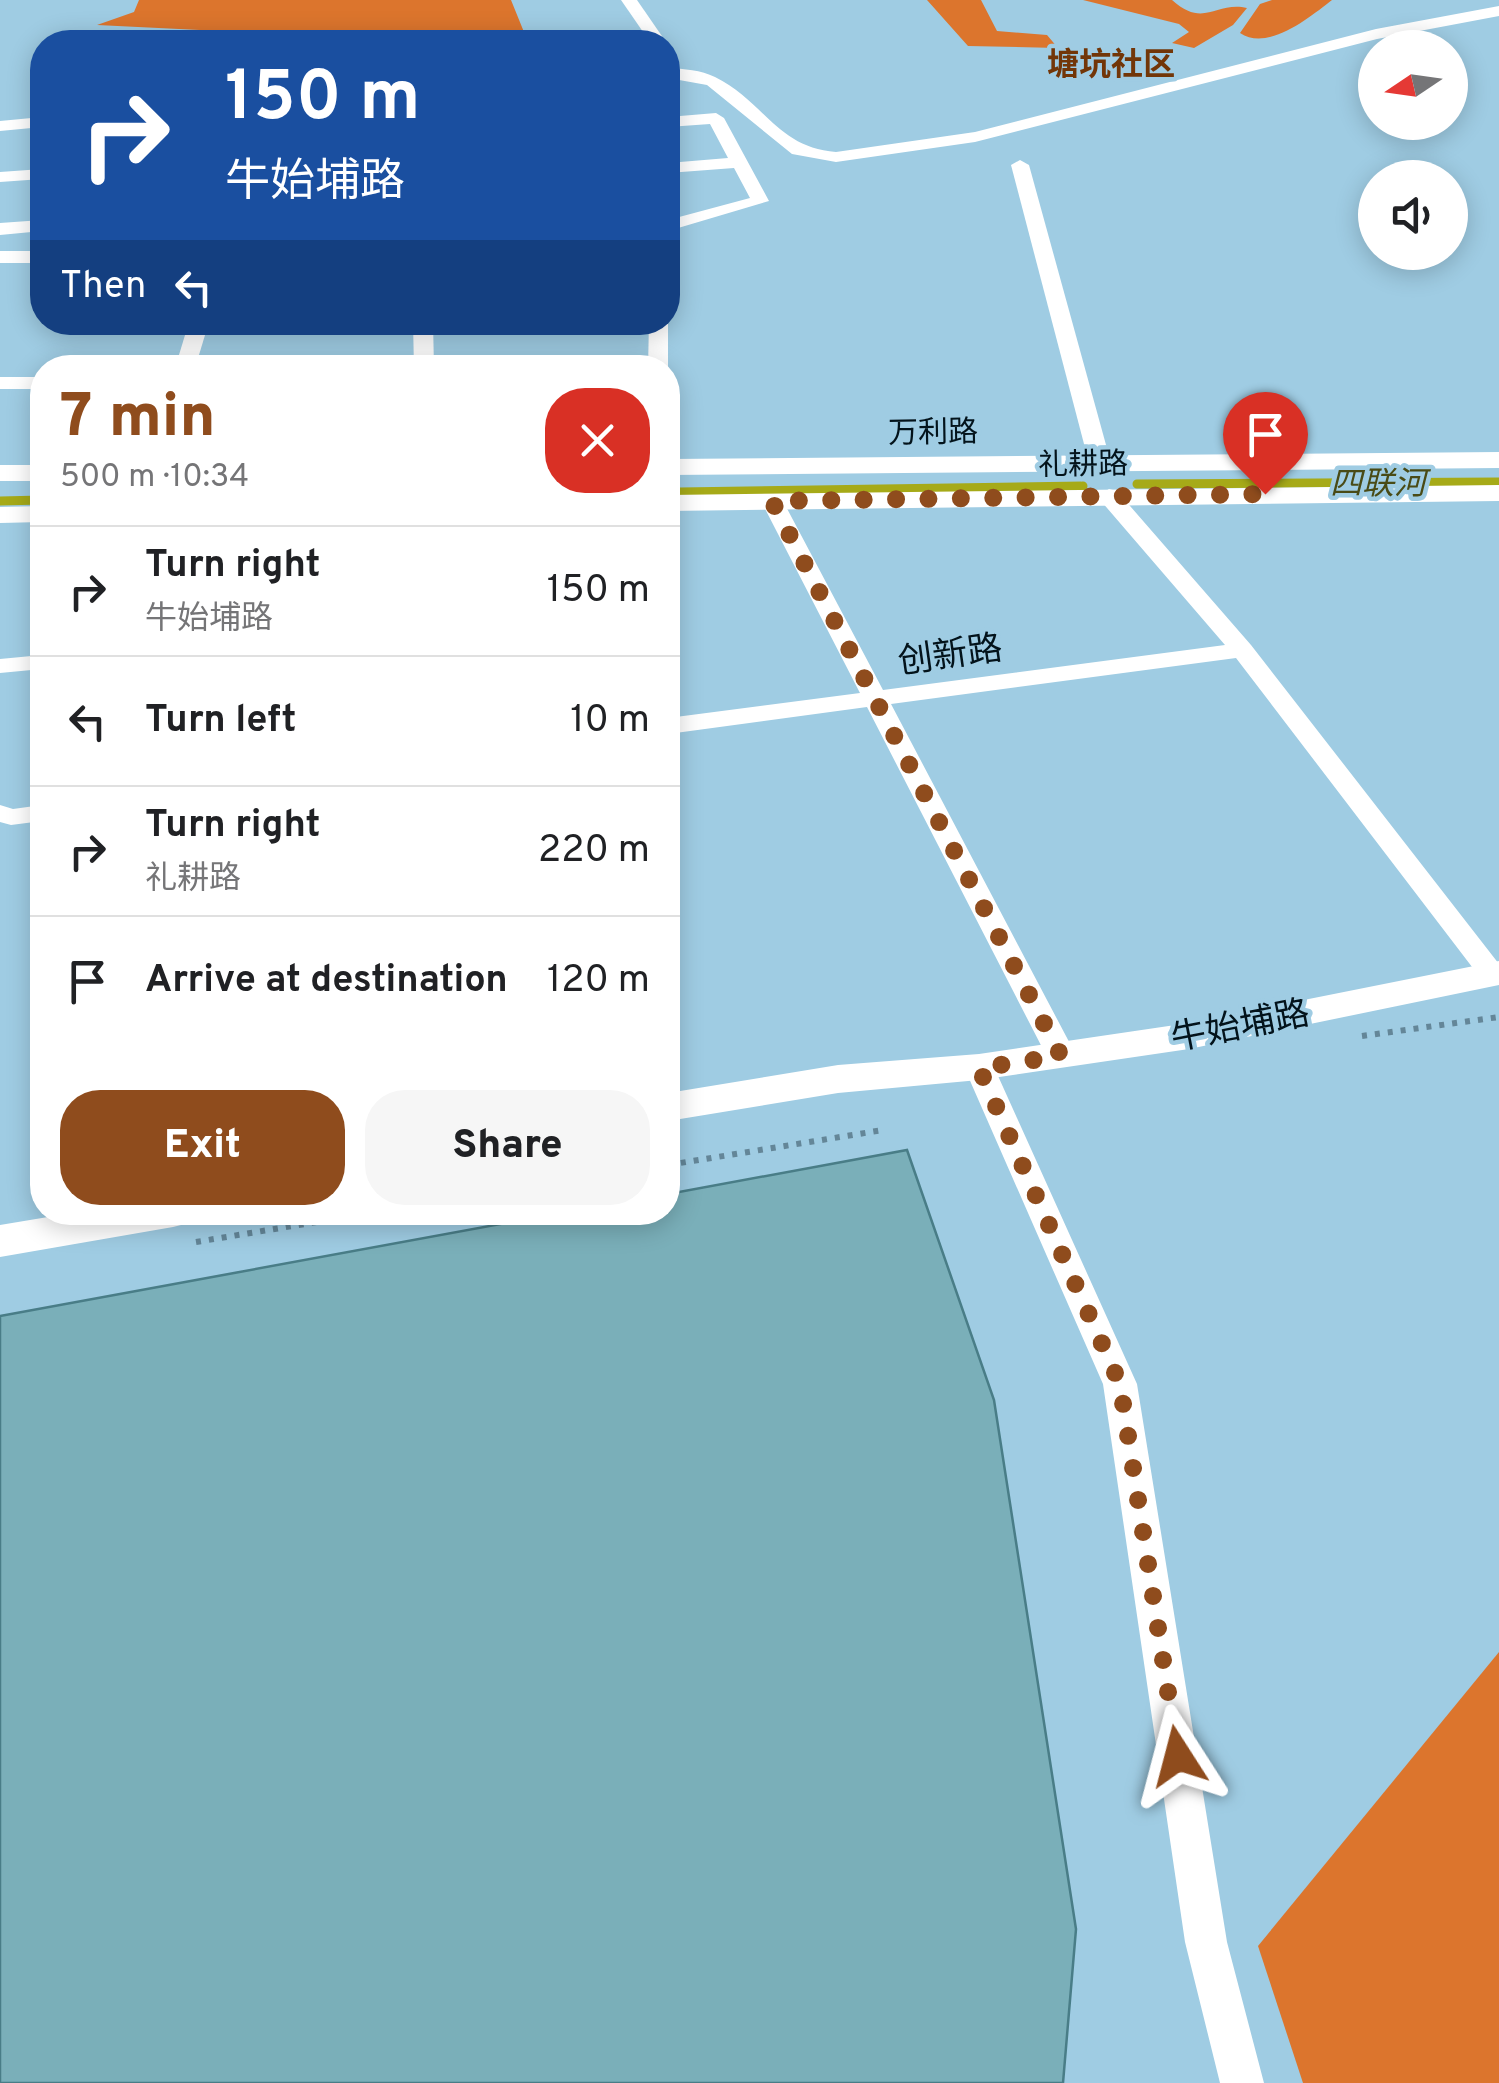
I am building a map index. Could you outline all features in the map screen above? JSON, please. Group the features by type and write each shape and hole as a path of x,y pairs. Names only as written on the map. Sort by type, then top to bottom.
{"main road":[{"name":"牛始埔路","path":"680,1105 878,1074 979,1068 1188,1036 1496,973"},
{"name":"牛始埔路","path":"680,1132 876,1101 979,1068"},
{"path":"0,1213 30,1208"},
{"path":"0,1242 97,1225"}],"street":[{"path":"629,0 650,30"},
{"path":"680,74 705,78 720,86 791,148 813,156 836,157 975,137 1346,41 1499,11"},
{"path":"680,121 716,118 760,202 680,223"},
{"path":"0,126 30,123"},
{"path":"680,167 742,162"},
{"path":"1020,166 1100,464"},
{"path":"0,177 30,175"},
{"path":"0,230 30,227"},
{"path":"0,257 30,258"},
{"path":"0,383 30,383"},
{"name":"万利路","path":"680,467 1499,460"},
{"path":"0,473 30,473"},
{"name":"礼耕路","path":"680,503 1499,493"},
{"path":"1109,496 1242,650 1496,973"},
{"path":"772,501 1061,1056"},
{"path":"0,515 30,514"},
{"name":"创新路","path":"680,724 1242,650"},
{"path":"0,666 30,663"},
{"path":"0,813 11,817 30,814"},
{"path":"979,1068 1120,1384 1206,1942 1242,2083"}],"path":[{"path":"680,1163 883,1130"}],"shaded area":[{"path":"139,0 511,0 523,30 198,30 97,25 134,12"},
{"path":"927,0 981,0 997,31 1047,35 1058,48 968,46"},
{"path":"1083,0 1172,0 1202,13 1247,8 1233,25 1194,48 1172,43 1189,32 1179,24"},
{"path":"1272,0 1332,0 1301,23 1276,35 1251,38 1240,33 1260,4"},
{"path":"1499,1652 1499,2083 1303,2083 1258,1946"}],"building":[{"path":"907,1150 994,1400 1076,1929 1063,2083 0,2083 0,1316 495,1225 680,1225 680,1192"}],"waterway":[{"name":"四联河","path":"1137,484 1499,482"},
{"name":"四联河","path":"680,492 1083,486"},
{"name":"四联河","path":"0,501 30,500"}],"district":[{"name":"塘坑社区","path":"1111,64"}],"route":[{"path":"1178,1756 1120,1384 979,1068 1061,1056 772,501 1265,494"}]}
